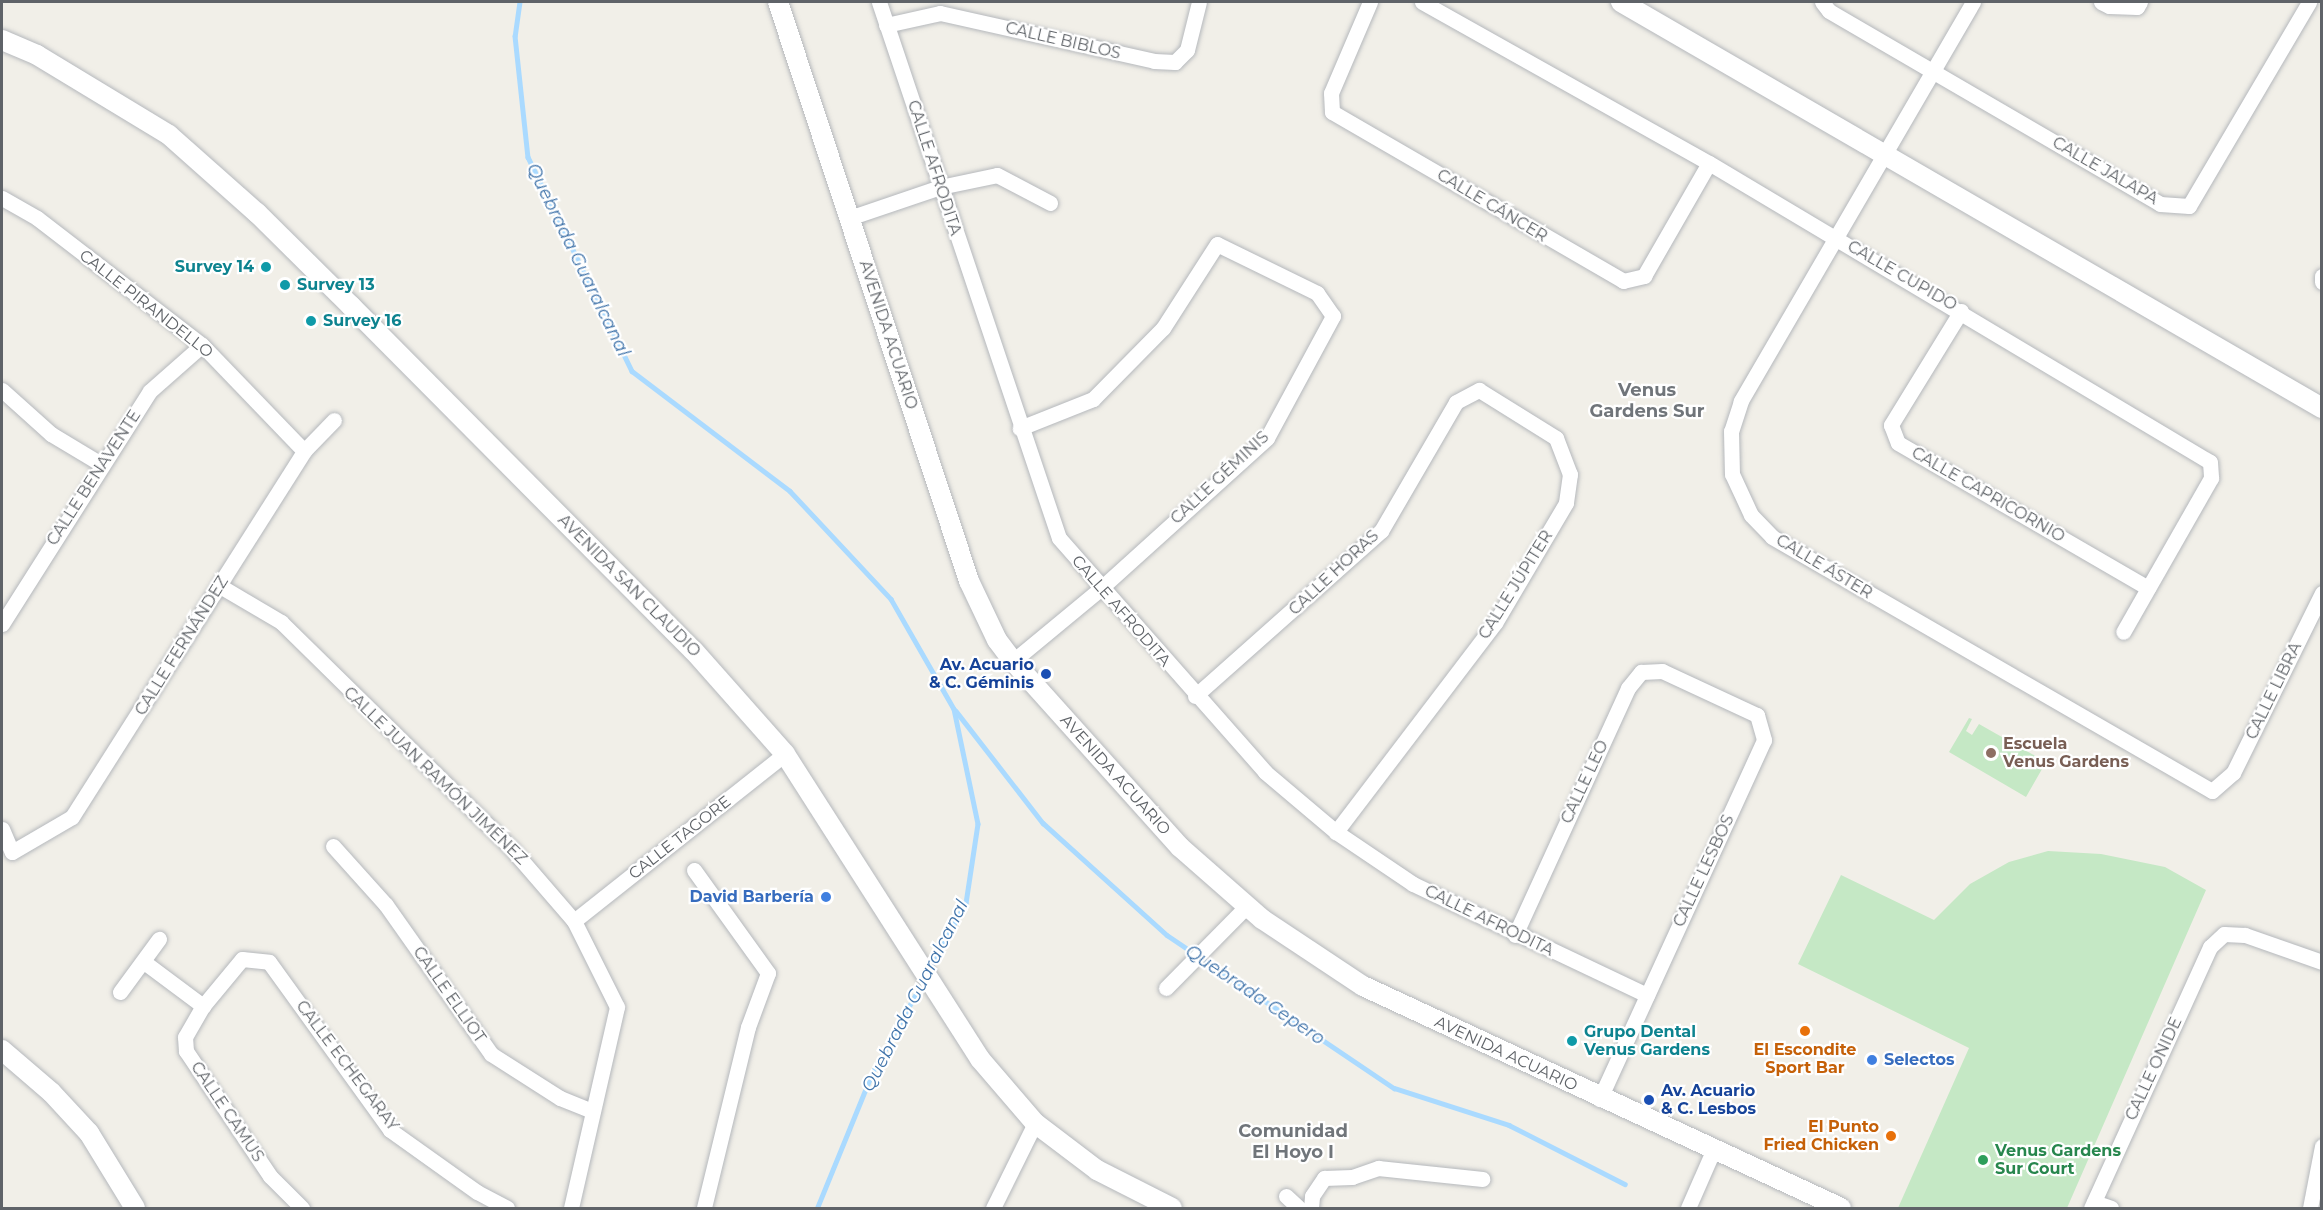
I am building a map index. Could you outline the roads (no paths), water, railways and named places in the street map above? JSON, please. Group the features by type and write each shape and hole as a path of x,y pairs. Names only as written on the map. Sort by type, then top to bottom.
{"street":[{"name":"AVENIDA ACUARIO","path":"778,2 969,581 997,640 1012,661 1180,847 1247,906 1363,986 1599,1099 1841,1209"},
{"name":"CALLE AFRODITA","path":"879,2 1020,428 1059,538 1100,589 1265,771 1336,832 1413,884 1515,935 1647,995"},
{"name":"CALLE BIBLOS","path":"886,25 940,13 1154,61 1175,62 1188,50 1198,2"},
{"name":"CALLE CÁNCER","path":"1370,2 1331,93 1332,111 1623,281 1644,276 1709,164"},
{"name":"CALLE CUPIDO","path":"1422,2 1709,164 1961,311 2210,462 2211,478 2123,632"},
{"path":"1621,2 2322,408"},
{"name":"CALLE JALAPA","path":"1822,2 1829,11 2160,204 2189,206 2309,2"},
{"name":"CALLE ÁSTER","path":"1973,2 1741,401 1734,421 1732,474 1751,515 1772,537 2212,791 2233,773 2242,756"},
{"path":"2101,2 2109,6 2137,7 2140,2"},
{"name":"AVENIDA SAN CLAUDIO","path":"2,40 37,55 169,135 257,213 694,651 785,754 980,1059 1035,1122 1097,1170 1172,1209"},
{"path":"849,218 940,187 997,175 1050,203"},
{"name":"CALLE PIRANDELLO","path":"2,198 37,218 202,345 304,451"},
{"name":"CALLE GÉMINIS","path":"1012,661 1100,589 1267,438 1333,316 1317,293 1218,244 1163,328 1093,399 1020,428"},
{"path":"2322,276 2322,282"},
{"name":"CALLE CAPRICORNIO","path":"1961,311 1891,425 1898,443 2148,588"},
{"name":"CALLE BENAVENTE","path":"2,624 101,464 150,391 202,345"},
{"path":"2,390 51,434 101,464"},
{"name":"CALLE JÚPITER","path":"1336,832 1495,623 1566,502 1570,474 1556,438 1479,390 1456,402 1443,424"},
{"name":"CALLE FERNÁNDEZ","path":"2,829 12,852 72,817 304,451 334,420"},
{"name":"CALLE HORAS","path":"1195,696 1381,531 1443,424"},
{"name":"CALLE JUAN RAMÓN JIMÉNEZ","path":"220,586 281,622 511,848 574,921 617,1007 571,1209"},
{"name":"CALLE LIBRA","path":"2242,756 2322,593"},
{"name":"CALLE LEO","path":"1515,935 1628,688 1641,672 1662,671 1684,681"},
{"name":"CALLE LESBOS","path":"1599,1099 1764,740 1757,715 1684,681"},
{"name":"CALLE TAGORE","path":"574,921 785,754"},
{"name":"CALLE ELLIOT","path":"333,846 386,905 491,1053 560,1098 593,1111"},
{"path":"694,870 768,972 748,1027 704,1209"},
{"path":"1166,988 1247,906"},
{"name":"CALLE ONIDE","path":"2092,1205 2210,947 2224,934 2245,935 2322,962"},
{"path":"120,992 159,939"},
{"name":"CALLE ECHEGARAY","path":"203,1006 242,959 269,962 390,1130 477,1192 507,1209"},
{"path":"144,962 203,1006"},
{"name":"CALLE CAMUS","path":"203,1006 185,1037 186,1051 270,1176 302,1209"},
{"path":"2,1050 51,1092 89,1133 135,1209"},
{"path":"993,1209 1035,1122"},
{"path":"2310,1209 2322,1146"},
{"path":"1688,1209 1713,1151"},
{"path":"1311,1209 1312,1196 1324,1178 1352,1177 1378,1168 1482,1179"},
{"path":"1286,1196 1299,1209"},
{"path":"2092,1205 2111,1209"}],"waterway":[{"name":"Quebrada Guaralcanal","path":"520,2 515,36 528,157 632,371 790,491 891,599 954,709 978,824 966,903 930,969"},
{"name":"Quebrada Cepero","path":"956,711 1043,823 1167,935 1394,1088 1509,1125 1625,1184"},
{"name":"Quebrada Guaralcanal","path":"817,1208 872,1073 923,981"}],"place":[{"name":"Survey 14","path":"266,267"},
{"name":"Survey 13","path":"285,285"},
{"name":"Survey 16","path":"311,321"},
{"name":"Av. Acuario & C. Géminis","path":"1046,674"},
{"name":"Escuela Venus Gardens","path":"1991,753"},
{"name":"David Barbería","path":"826,897"},
{"name":"El Escondite Sport Bar","path":"1805,1031"},
{"name":"Grupo Dental Venus Gardens","path":"1572,1041"},
{"name":"Selectos","path":"1872,1060"},
{"name":"Av. Acuario & C. Lesbos","path":"1649,1100"},
{"name":"El Punto Fried Chicken","path":"1891,1136"},
{"name":"Venus Gardens Sur Court","path":"1983,1160"}],"district":[{"name":"Venus Gardens Sur","path":"1647,401"},
{"name":"Comunidad El Hoyo I","path":"1293,1142"}]}
